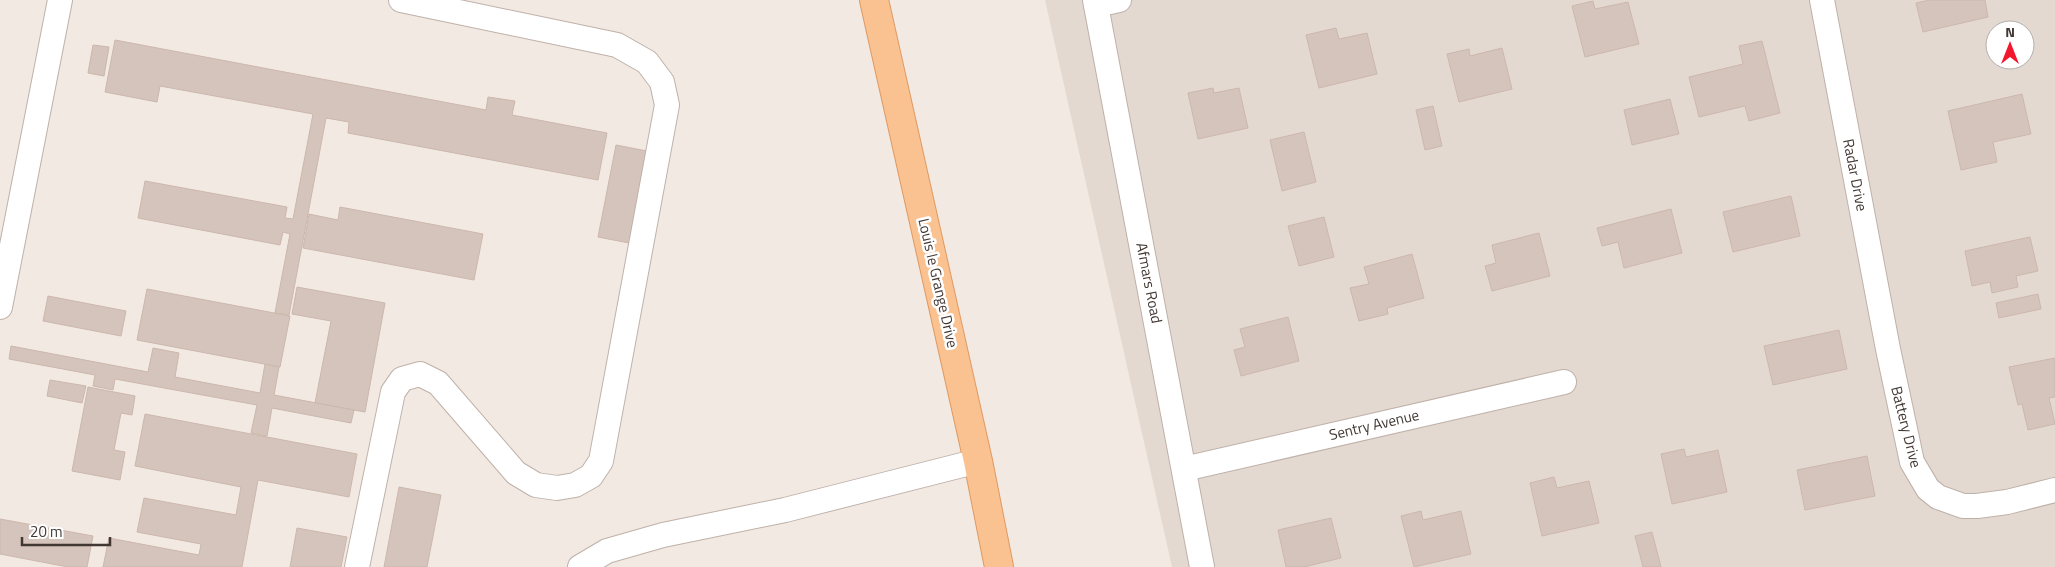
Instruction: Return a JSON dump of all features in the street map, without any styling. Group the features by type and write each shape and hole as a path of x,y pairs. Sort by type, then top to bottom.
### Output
{"main road":[{"name":"Louis le Grange Drive","path":"874,0 978,461 999,567"}],"street":[{"path":"0,307 60,0"},
{"path":"358,567 392,392 402,379 420,374 438,383 516,473 536,485 557,488 575,485 591,476 601,461 667,105 662,82 647,62 617,45 401,0"},
{"path":"1096,2 1119,0"},
{"name":"Radar Drive","path":"1822,0 1888,349"},
{"name":"Afmars Road","path":"1096,2 1202,567"},
{"name":"Battery Drive","path":"1888,349 1912,462 1928,488 1938,497 1963,506 1977,506 2055,490"},
{"name":"Sentry Avenue","path":"1184,469 1564,382"},
{"path":"580,567 607,551 663,535 785,510 978,461"}],"shaded area":[{"path":"1045,0 2055,0 2055,567 1172,567"}],"building":[{"path":"1930,0 1985,0 1988,17 1923,32 1916,3"},
{"path":"1593,1 1595,9 1628,2 1639,44 1585,57 1572,6"},
{"path":"1336,28 1339,39 1367,33 1377,74 1319,88 1306,35"},
{"path":"115,40 486,110 488,97 515,101 512,115 607,133 598,180 348,133 349,122 326,118 289,315 275,313 290,234 283,232 280,245 138,218 145,181 287,207 285,218 293,219 313,114 160,86 157,102 105,92"},
{"path":"1762,41 1780,113 1749,121 1745,106 1699,117 1689,77 1743,64 1739,46"},
{"path":"93,45 109,47 104,76 88,73"},
{"path":"1502,48 1512,89 1459,102 1447,54 1469,49 1470,56"},
{"path":"1213,88 1214,93 1239,88 1248,128 1198,139 1188,93"},
{"path":"2022,94 2031,134 1993,142 1997,162 1961,170 1948,111"},
{"path":"1670,99 1679,134 1632,145 1624,110"},
{"path":"1433,106 1442,146 1425,150 1416,110"},
{"path":"1304,132 1316,182 1282,191 1270,140"},
{"path":"616,145 647,151 629,243 598,237"},
{"path":"1791,196 1800,236 1733,252 1723,212"},
{"path":"340,207 483,234 474,280 303,248 309,214 338,220"},
{"path":"1671,209 1682,253 1624,268 1618,242 1602,246 1597,228"},
{"path":"1324,217 1334,257 1299,266 1288,226"},
{"path":"1539,233 1550,276 1492,291 1485,266 1496,263 1492,245"},
{"path":"2030,237 2038,271 2016,276 2018,287 1992,293 1990,282 1972,286 1965,251"},
{"path":"1412,254 1424,298 1387,308 1388,314 1359,321 1350,288 1369,284 1364,267"},
{"path":"297,287 385,303 365,412 315,403 331,321 292,314"},
{"path":"147,289 290,316 280,367 137,340"},
{"path":"2038,294 2041,309 1999,318 1996,303"},
{"path":"48,296 126,311 121,336 43,321"},
{"path":"1288,317 1299,361 1241,376 1234,350 1245,347 1240,329"},
{"path":"1839,330 1847,369 1773,385 1764,346"},
{"path":"11,346 148,372 153,348 179,353 175,377 260,393 265,364 279,367 274,395 354,410 351,423 272,408 267,436 251,433 257,405 115,379 113,390 93,386 95,375 9,359"},
{"path":"2055,358 2055,397 2049,398 2055,424 2028,430 2022,404 2018,405 2009,367"},
{"path":"50,380 86,386 82,403 47,396"},
{"path":"88,387 135,396 132,415 121,413 114,450 125,452 120,480 72,471"},
{"path":"145,414 357,454 349,497 258,480 242,567 103,567 109,538 199,555 201,544 137,532 144,498 236,515 241,487 135,466"},
{"path":"1684,449 1686,457 1718,450 1727,492 1672,504 1661,454"},
{"path":"1867,456 1875,496 1805,510 1797,470"},
{"path":"1554,477 1557,488 1589,481 1599,523 1542,536 1530,483"},
{"path":"399,487 441,495 427,567 384,567"},
{"path":"1421,511 1423,520 1461,511 1471,554 1414,567 1401,516"},
{"path":"1331,518 1341,558 1304,567 1286,567 1278,530"},
{"path":"0,519 93,536 87,567 68,567 0,554"},
{"path":"297,528 347,537 341,567 290,567"},
{"path":"1652,532 1661,567 1643,567 1635,536"}]}
